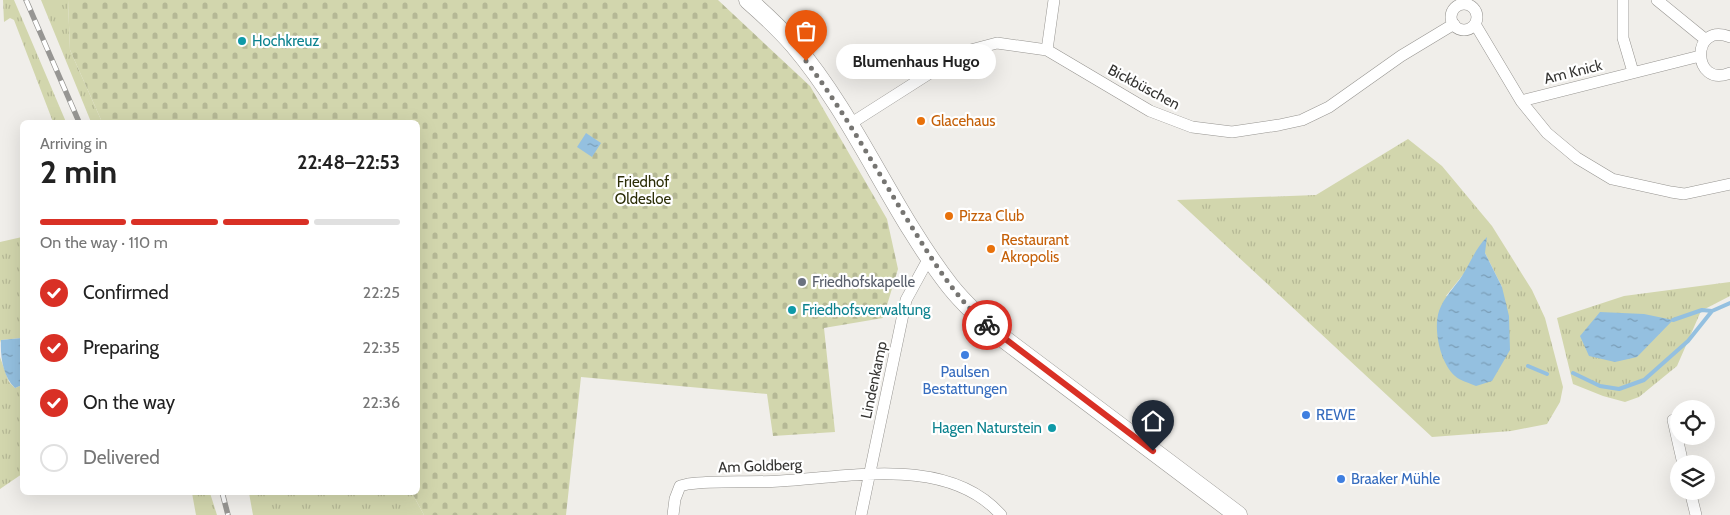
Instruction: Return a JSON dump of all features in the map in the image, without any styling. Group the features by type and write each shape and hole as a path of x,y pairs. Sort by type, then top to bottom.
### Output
{"main road":[{"path":"748,0 795,46 850,124 930,256 956,293 978,317 1004,339 1238,515"}],"street":[{"path":"1047,50 1054,0"},
{"path":"1623,0 1623,38 1633,72"},
{"path":"1657,0 1706,40"},
{"path":"1475,24 1464,30 1454,24 1452,12 1455,3 1477,4 1475,24 1521,101 1547,133 1577,158 1612,179 1684,194 1730,184"},
{"name":"Bickbüschen","path":"850,124 963,52 997,43 1047,50 1150,111 1192,127 1232,132 1302,120 1329,107 1400,56 1454,24"},
{"path":"1730,37 1718,34 1706,40 1700,56 1703,66 1711,73 1722,75 1730,73"},
{"name":"Am Knick","path":"1521,101 1700,56"},
{"name":"Lindenkamp","path":"862,515 906,300 930,256"},
{"name":"Am Goldberg","path":"673,515 677,491 680,486 688,484 794,480 871,473 946,481 966,488 987,500 1001,515"},
{"path":"1692,500 1696,515"}],"green space":[{"path":"3,0 14,0 65,120 52,120 14,20 10,18 4,22"},
{"path":"41,0 68,0 70,50 101,120 90,120"},
{"name":"Friedhof Oldesloe","path":"68,0 718,0 810,86 887,219 898,269 883,318 824,328 835,432 773,436 767,394 581,377 566,515 424,515 413,495 420,495 420,120 101,120 70,50"},
{"path":"1408,139 1442,166 1492,226 1532,290 1545,318 1563,387 1560,402 1547,424 1511,431 1432,437 1177,200 1316,195","holes":["1485,253 1502,287 1446,296 1462,276"]},
{"path":"20,237 20,338 1,340 0,343 0,242"},
{"path":"1730,282 1730,296 1701,311 1677,366 1639,397 1625,402 1603,396 1573,384 1557,318 1624,296"},
{"path":"0,357 9,382 15,388 20,386 20,475 0,489"},
{"path":"192,495 211,495 217,515 196,515"},
{"path":"249,495 413,495 424,515 253,515"}],"water":[{"path":"586,133 601,143 592,157 577,147"},
{"path":"1487,237 1485,253 1502,287 1509,316 1510,350 1492,381 1476,386 1457,378 1445,363 1437,336 1437,318 1444,301 1462,276 1479,246"},
{"path":"1600,312 1644,314 1673,320 1637,357 1615,362 1589,356 1580,336"},
{"path":"20,338 20,386 15,388 3,366 1,340"}],"waterway":[{"path":"1573,373 1600,386 1619,389 1644,380 1688,341 1712,311 1730,303"},
{"path":"1673,320 1702,310 1712,311"},
{"path":"1528,366 1547,374"}],"railway":[{"path":"26,0 78,120"},
{"path":"223,495 228,515"}],"way so far":[{"path":"806,61 826,87 850,124 875,168 950,286 987,325"}],"place":[{"name":"Hochkreuz","path":"242,41"},
{"name":"Blumenhaus Hugo","path":"806,61"},
{"name":"Glacehaus","path":"921,121"},
{"name":"Pizza Club","path":"949,216"},
{"name":"Restaurant Akropolis","path":"991,249"},
{"name":"Friedhofskapelle","path":"802,282"},
{"name":"Friedhofsverwaltung","path":"792,310"},
{"name":"Paulsen Bestattungen","path":"965,355"},
{"name":"REWE","path":"1306,415"},
{"name":"Hagen Naturstein","path":"1052,428"},
{"name":"Braaker Mühle","path":"1341,479"}],"route":[{"path":"987,325 1153,451"}]}
